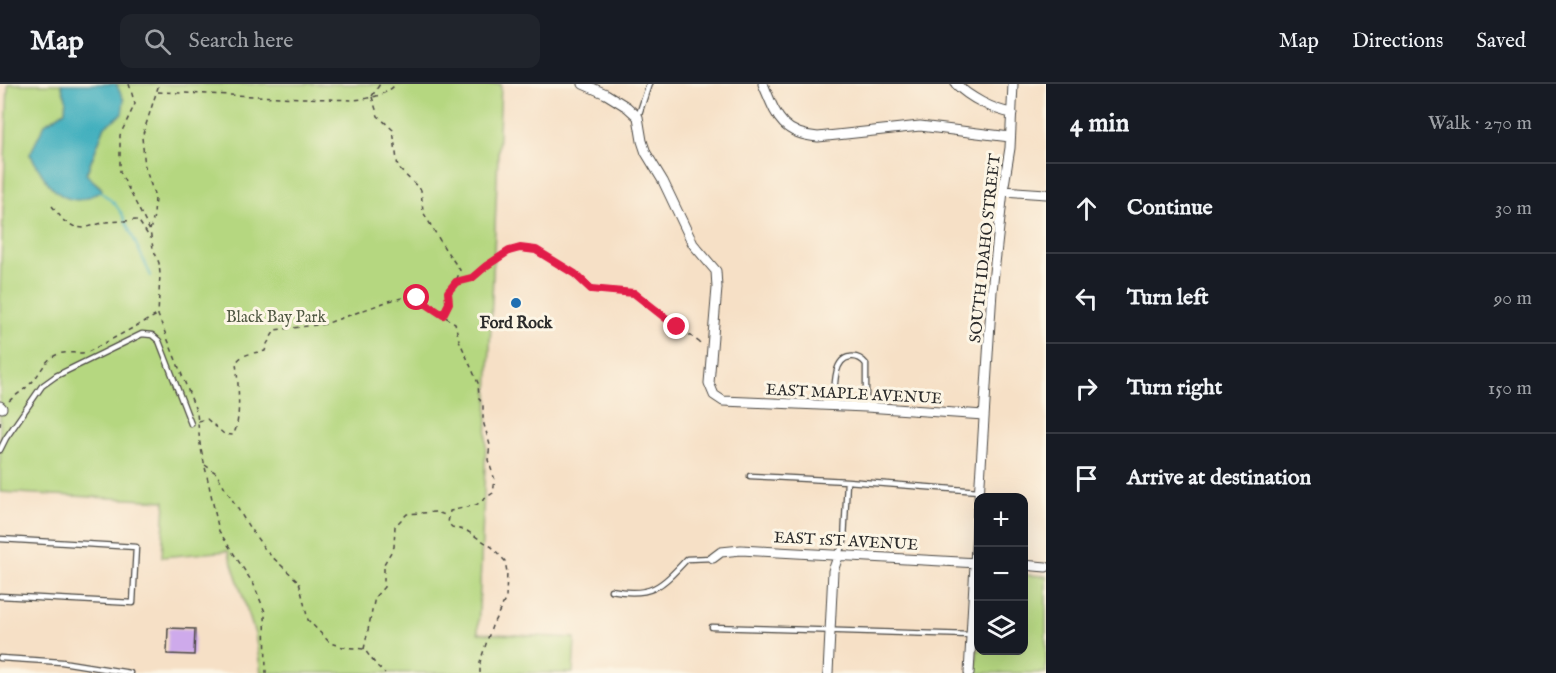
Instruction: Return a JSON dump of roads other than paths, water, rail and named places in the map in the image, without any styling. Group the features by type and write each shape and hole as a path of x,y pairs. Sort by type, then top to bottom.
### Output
{"street":[{"path":"583,84 606,94 638,117"},
{"path":"763,84 776,115 784,126 805,136 818,137 920,126 1011,137"},
{"path":"956,84 964,92 1002,111 1012,113"},
{"name":"SOUTH IDAHO STREET","path":"979,493 992,291 1002,191 1011,137 1013,84"},
{"name":"EAST MAPLE AVENUE","path":"638,117 646,153 663,181 693,244 716,271 717,288 709,383 714,395 723,401 984,415"},
{"path":"1002,191 1046,194"},
{"name":"EAST 1ST AVENUE","path":"713,558 722,552 735,550 974,563"},
{"path":"828,673 833,571 839,554"},
{"path":"1028,565 1046,567"},
{"path":"969,673 974,598"}],"lane":[{"path":"638,117 649,84"},
{"path":"0,450 42,386 56,376 142,334 152,335 159,341 191,424"},
{"path":"834,406 839,365 844,358 852,356 861,358 866,364 866,407"},
{"path":"750,476 847,481 974,494"},
{"path":"839,554 844,541 847,481"},
{"path":"0,539 136,547 133,603 0,596"},
{"path":"611,590 628,593 649,592 670,578 687,559 713,558"},
{"path":"712,627 971,634"},
{"path":"0,658 62,662 130,673"}],"water":[{"path":"61,84 116,84 124,100 122,114 105,126 86,174 102,189 101,192 81,200 69,199 55,190 43,176 30,154 45,124 65,111 66,98"}],"waterway":[{"path":"101,192 115,204 122,214 151,276"}],"place":[{"name":"Ford Rock","path":"516,303"}],"park label":[{"name":"Black Bay Park","path":"276,316"}]}
